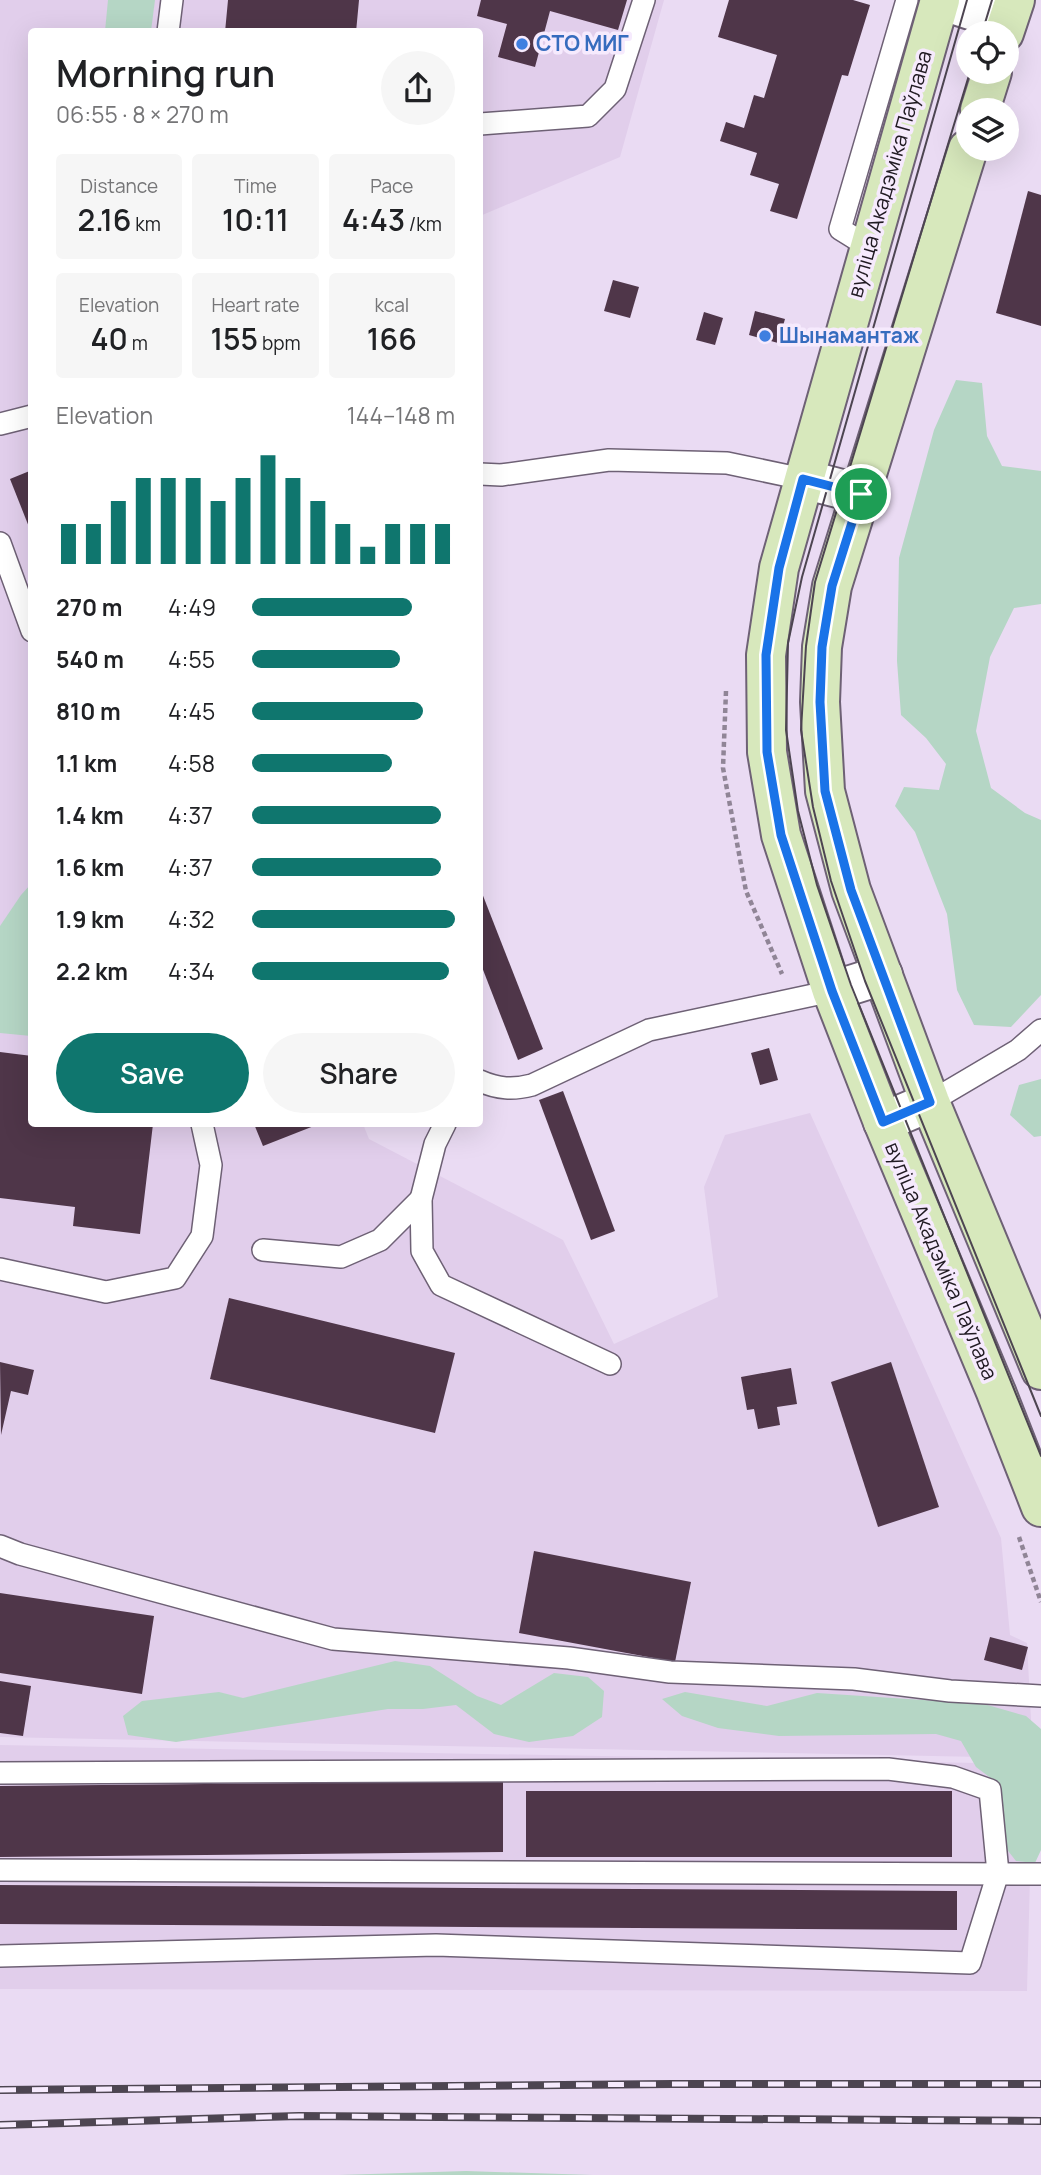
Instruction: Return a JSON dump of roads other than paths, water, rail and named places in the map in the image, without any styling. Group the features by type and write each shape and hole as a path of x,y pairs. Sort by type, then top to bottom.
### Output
{"main road":[{"name":"вуліца Акадэміка Паўлава","path":"940,0 779,568 766,655 767,752 781,835 832,991 1041,1507"},
{"path":"964,161 832,586 822,647 820,702 825,791 851,890 930,1102 1041,1370"}],"street":[{"path":"940,0 1009,18"},
{"path":"803,479 861,494"},
{"path":"832,991 883,975"},
{"path":"883,1122 930,1102"}],"lane":[{"path":"168,28 172,0"},
{"path":"483,124 587,116 615,89 644,0"},
{"path":"869,247 841,229 906,0"},
{"path":"0,424 28,417"},
{"path":"483,474 501,475 609,460 727,463 803,479"},
{"path":"0,543 28,620"},
{"path":"483,1087 513,1090 532,1085 649,1030 832,991"},
{"path":"930,1102 1018,1050 1041,1030"},
{"path":"0,1269 106,1292 175,1278 202,1236 211,1165 203,1127"},
{"path":"444,1127 435,1144 421,1199 422,1251 441,1285 610,1364"},
{"path":"262,1250 341,1257 380,1240 421,1199"},
{"path":"0,1546 33,1558 333,1639 569,1658 670,1672 854,1679 950,1691 1041,1696"},
{"path":"0,1773 888,1769 953,1777 990,1790 998,1873 970,1963 436,1945 0,1956"},
{"path":"0,1870 1041,1874"}],"tram line":[{"path":"967,0 802,577 788,643 786,730 798,811 817,885 851,985 1041,1456"},
{"path":"986,21 992,0"},
{"path":"966,84 815,582 806,646 801,730 813,807 831,881 865,981 1041,1416"}],"railway":[{"path":"0,2090 672,2084 1041,2084"},
{"path":"0,2125 299,2116 1041,2121"}],"place":[{"name":"СТО МИГ","path":"522,44"},
{"name":"Шынамантаж","path":"765,336"}]}
